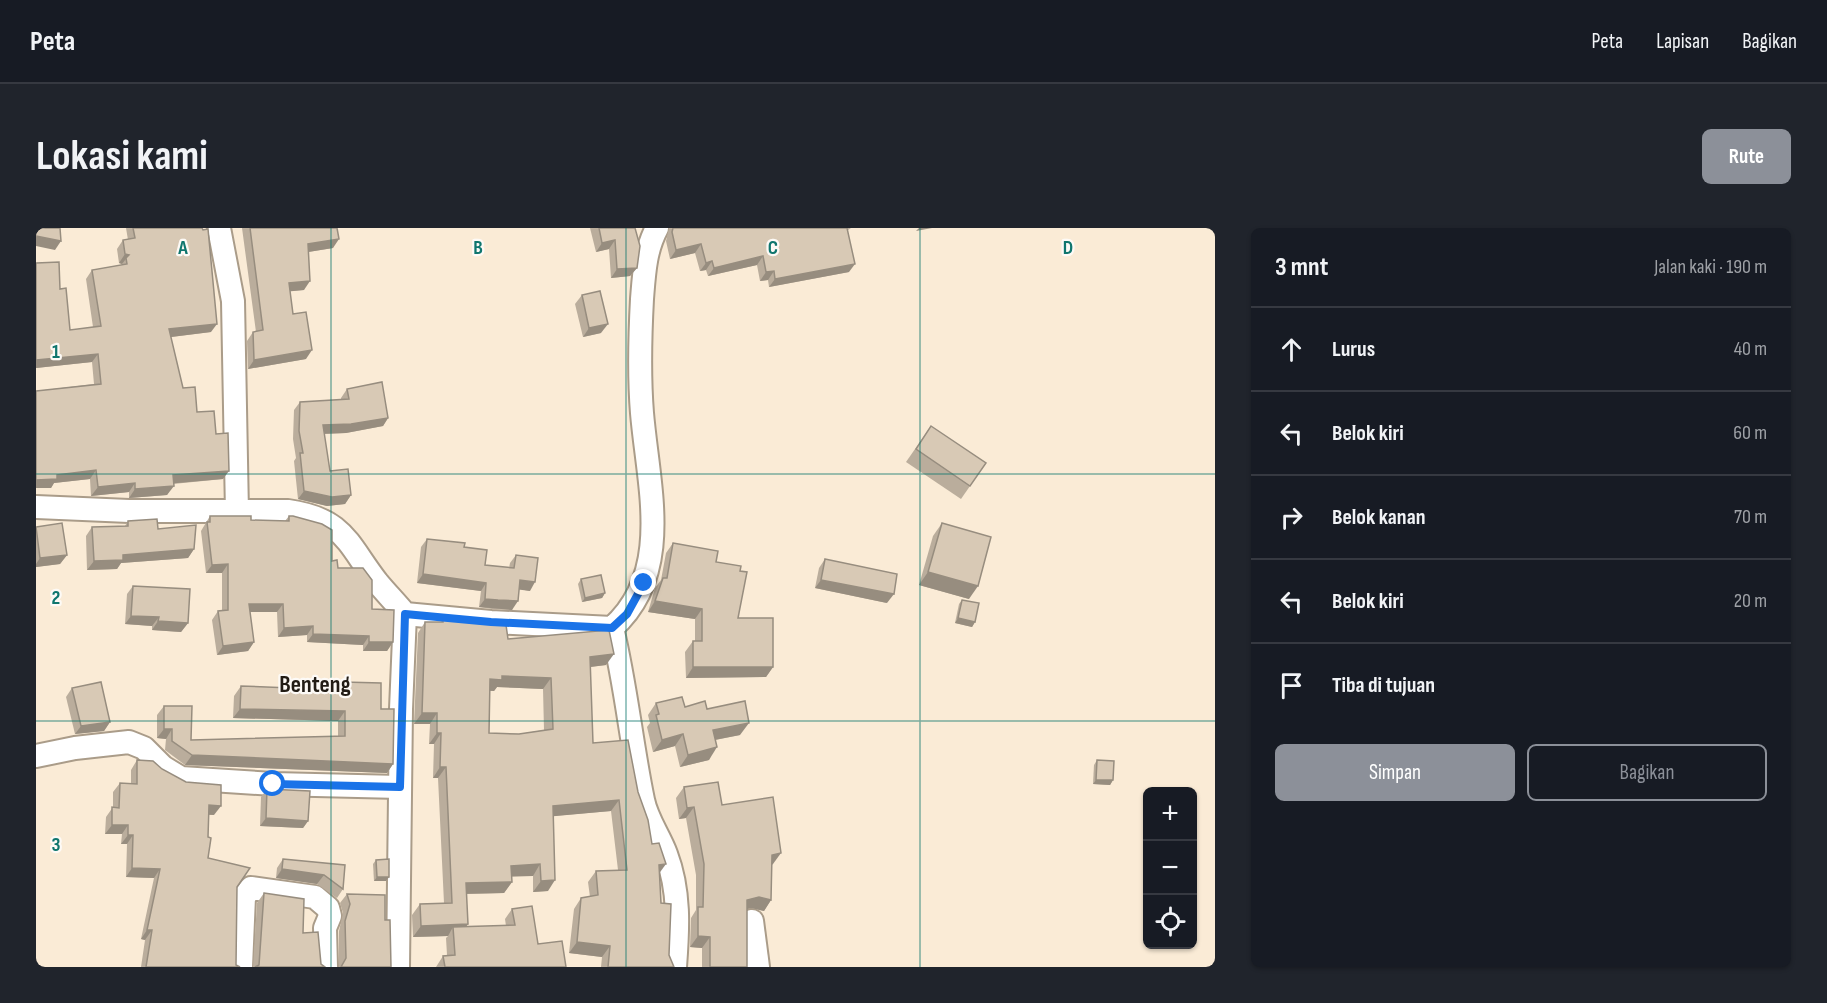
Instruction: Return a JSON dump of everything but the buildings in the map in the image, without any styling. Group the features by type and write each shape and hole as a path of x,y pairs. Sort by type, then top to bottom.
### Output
{"street":[{"path":"219,228 233,301 237,513"},
{"path":"405,614 491,622 612,628 627,614 644,583 653,538 642,411 642,312 646,258 649,243 657,228"},
{"path":"36,507 237,513 288,511 312,514 349,539 377,582 405,614 398,967"},
{"path":"612,628 623,672 643,801 651,828 666,852 678,905 675,967"},
{"path":"36,756 75,747 129,742 144,748 163,767 181,778 273,784 400,787"},
{"path":"241,967 244,897 251,888 315,897 323,902 330,916 325,928 326,967"},
{"path":"752,921 758,967"}],"district":[{"name":"Benteng","path":"315,684"}],"route":[{"path":"273,784 400,787 405,614 590,629 612,628 627,614 644,583"}]}
